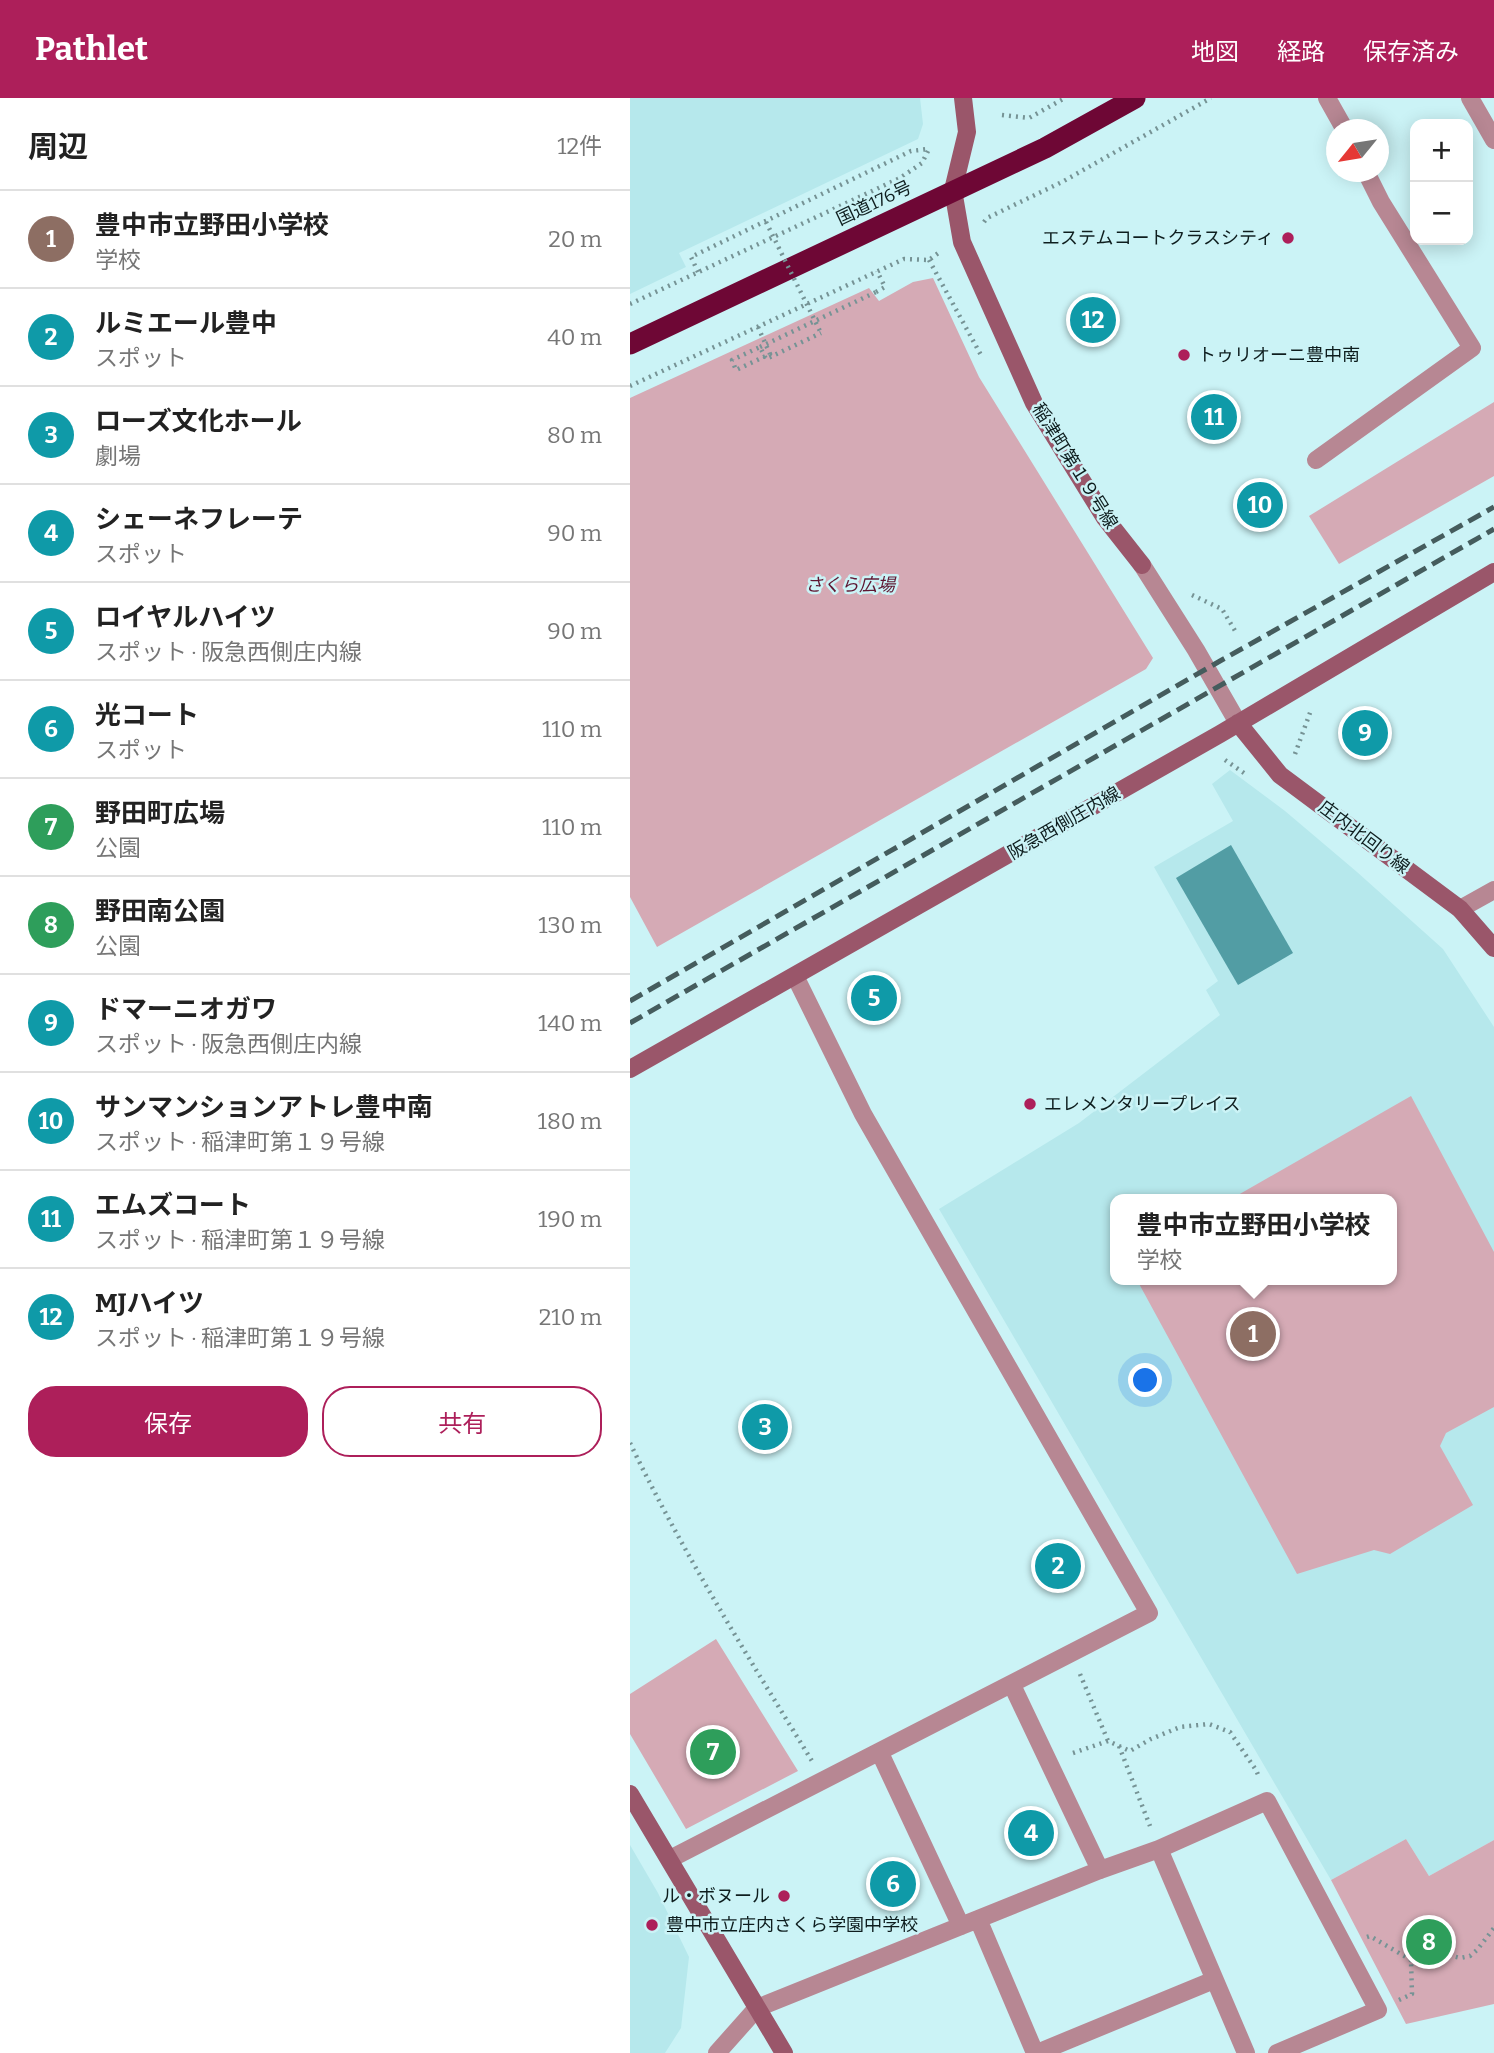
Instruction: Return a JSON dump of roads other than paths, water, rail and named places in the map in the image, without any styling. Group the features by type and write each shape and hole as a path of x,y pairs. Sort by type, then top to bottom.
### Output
{"highway":[{"name":"国道176号","path":"630,344 1045,148 1135,98"}],"street":[{"path":"953,190 967,132 963,98"},
{"path":"1327,98 1339,119"},
{"path":"1470,98 1494,140"},
{"path":"1316,460 1472,348 1371,182"},
{"name":"稲津町第１９号線","path":"953,190 962,242 1034,403 1105,518 1142,565 1238,723"},
{"name":"阪急西側庄内線","path":"630,1069 1238,723 1494,572"},
{"name":"庄内北回り線","path":"1238,723 1280,775 1460,909 1494,948"},
{"path":"1460,909 1494,890"},
{"path":"670,1859 1149,1613 863,1114 795,976"},
{"path":"1012,1685 1100,1870"},
{"path":"880,1753 1036,2053 1214,1980"},
{"path":"630,1794 784,2053"},
{"path":"718,2053 757,2008 1100,1870 1159,1849 1267,1801 1378,2010 1277,2053"},
{"path":"1159,1849 1247,2053"}],"railway":[{"path":"630,1001 1220,661 1494,507"},
{"path":"630,1023 1494,529"}],"place":[{"name":"エステムコートクラスシティ","path":"1288,238"},
{"name":"MJハイツ","path":"1093,320"},
{"name":"トゥリオーニ豊中南","path":"1184,355"},
{"name":"エムズコート","path":"1214,417"},
{"name":"サンマンションアトレ豊中南","path":"1260,505"},
{"name":"ドマーニオガワ","path":"1365,733"},
{"name":"ロイヤルハイツ","path":"874,998"},
{"name":"エレメンタリープレイス","path":"1030,1104"},
{"name":"豊中市立野田小学校","path":"1253,1334"},
{"name":"ローズ文化ホール","path":"765,1427"},
{"name":"ルミエール豊中","path":"1058,1566"},
{"name":"野田町広場","path":"713,1752"},
{"name":"シェーネフレーテ","path":"1031,1833"},
{"name":"光コート","path":"893,1884"},
{"name":"ル・ボヌール","path":"784,1896"},
{"name":"豊中市立庄内さくら学園中学校","path":"652,1925"},
{"name":"野田南公園","path":"1429,1942"}],"park label":[{"name":"さくら広場","path":"850,585"}]}
